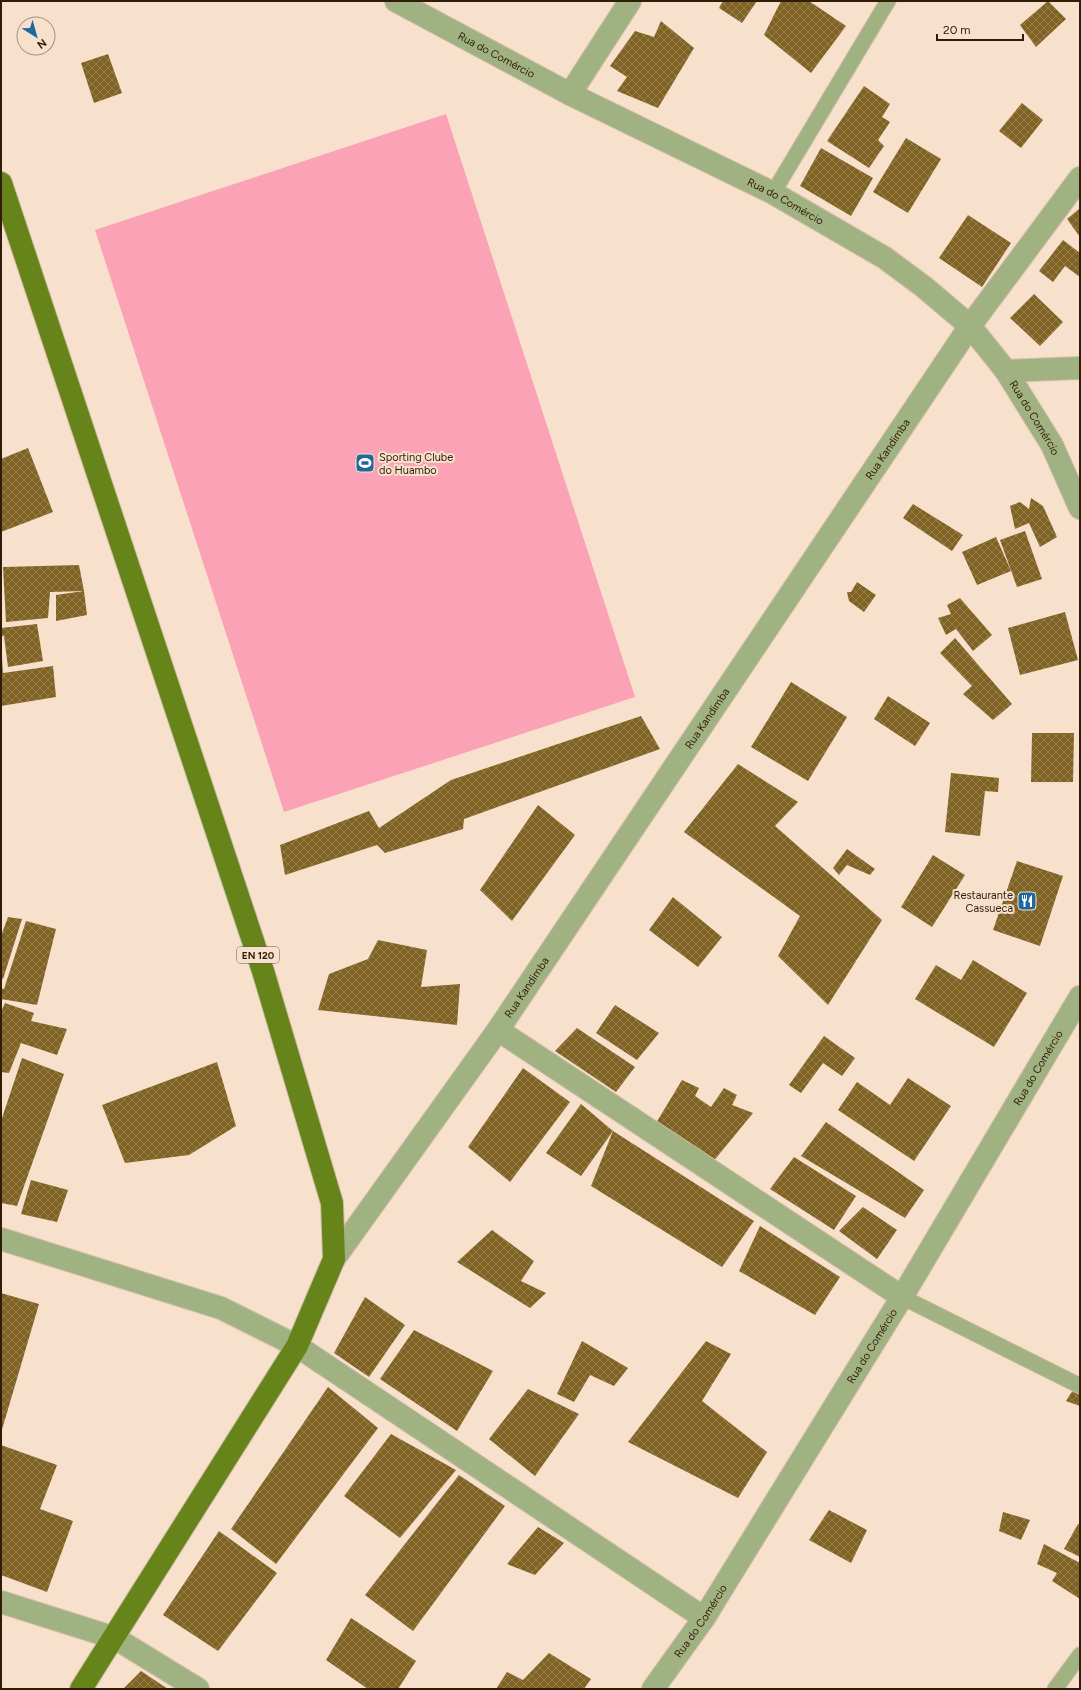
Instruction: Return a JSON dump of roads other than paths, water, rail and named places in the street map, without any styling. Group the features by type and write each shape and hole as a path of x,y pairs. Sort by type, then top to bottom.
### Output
{"main road":[{"name":"EN 120","path":"1,183 263,971 332,1204 334,1259 297,1346 115,1638 81,1689"}],"street":[{"name":"Rua do Comércio","path":"396,1 570,94 773,194 885,258 924,287 970,326 1006,371 1052,445 1080,508"},
{"path":"570,94 630,1"},
{"name":"Rua Kandimba","path":"334,1259 498,1030 970,326 1080,178"},
{"path":"1006,371 1080,368"},
{"name":"Rua do Comércio","path":"653,1689 704,1618 902,1297 1080,997"},
{"path":"498,1030 902,1297"},
{"path":"1,1239 221,1308 297,1346 704,1618"},
{"path":"1,1602 115,1638 198,1689"}],"lane":[{"path":"773,194 888,1"},
{"path":"902,1297 1080,1386"},
{"path":"1055,1689 1080,1655"}],"place":[{"name":"Sporting Clube do Huambo","path":"365,463"},
{"name":"Restaurante Cassueca","path":"1027,901"}]}
